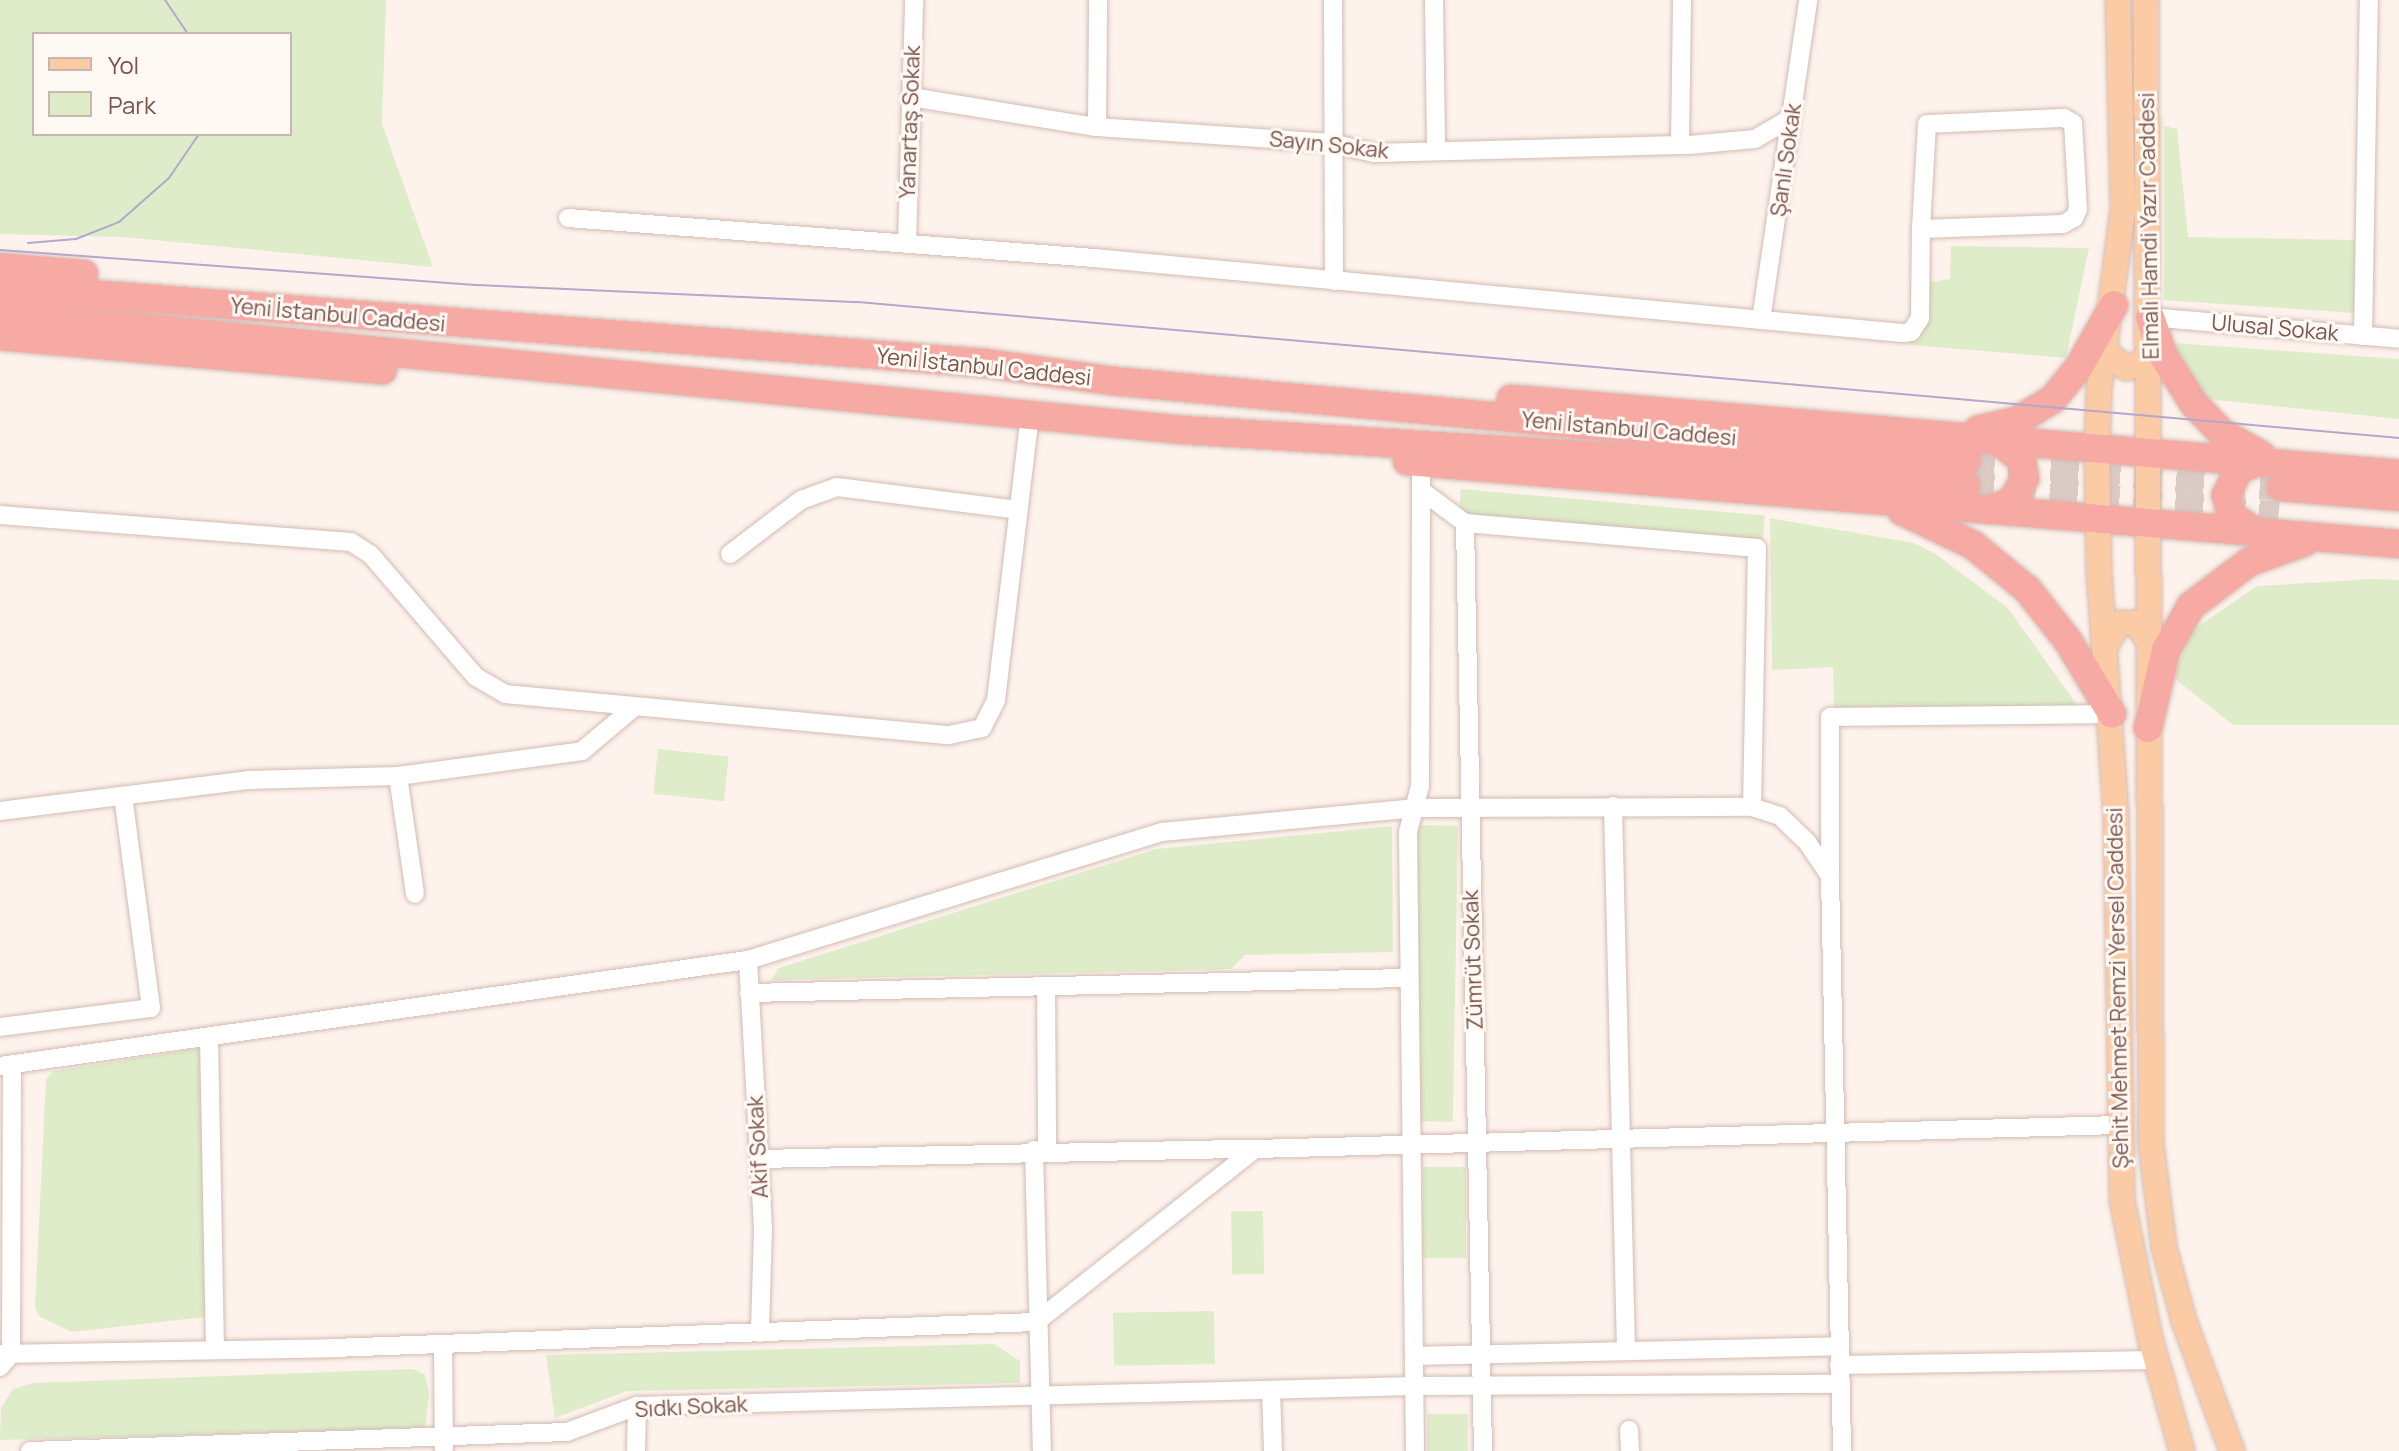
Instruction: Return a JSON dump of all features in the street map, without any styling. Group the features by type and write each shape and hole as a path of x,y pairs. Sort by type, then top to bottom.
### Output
{"highway":[{"path":"0,267 642,323 723,334 768,346"},
{"name":"Yeni İstanbul Caddesi","path":"0,287 984,363 1113,381 1967,472 1723,464 1184,430 0,314"},
{"path":"1937,435 2003,425 2045,406 2079,367 2114,305"},
{"path":"2150,317 2171,370 2209,421 2285,475 2399,474"},
{"path":"0,336 660,393 761,387"},
{"path":"0,344 58,341"},
{"path":"984,363 1119,366 2261,461 2285,475 2399,497"},
{"path":"1184,430 1421,477 1871,500 2399,544"},
{"path":"1989,510 2012,501 2025,478 2021,459 1997,440"},
{"path":"2256,532 2231,515 2226,495 2239,469 2261,461"},
{"path":"1871,500 1953,534 2011,575 2055,623 2112,714"},
{"path":"2279,515 2399,525"},
{"path":"2148,728 2166,650 2191,606 2249,562 2326,538"}],"main road":[{"name":"Elmalı Hamdi Yazır Caddesi","path":"2097,519 2097,448 2105,352 2114,305 2123,210 2118,0"},
{"name":"Elmalı Hamdi Yazır Caddesi","path":"2146,0 2149,523"},
{"path":"2105,352 2118,366 2133,368 2150,350"},
{"name":"Şehit Mehmet Remzi Yersel Caddesi","path":"2097,519 2112,714 2122,1200 2157,1360 2182,1451"},
{"name":"Şehit Mehmet Remzi Yersel Caddesi","path":"2149,523 2151,1145 2168,1262 2184,1321 2232,1451"},
{"path":"2105,647 2119,623 2136,623 2148,640"}],"street":[{"name":"Yanartaş Sokak","path":"907,243 914,0"},
{"path":"1097,127 1098,0"},
{"path":"1333,0 1331,143 1334,281"},
{"path":"1434,0 1436,151"},
{"path":"1680,145 1682,0"},
{"name":"Şanlı Sokak","path":"1761,320 1808,0"},
{"path":"2363,336 2369,0"},
{"name":"Sayın Sokak","path":"911,97 1097,127 1331,143 1374,153 1680,145 1755,139 1791,118"},
{"path":"568,218 907,243 1911,332 1920,318 1921,229 1927,124 2064,118 2073,123 2078,209 2074,218 2063,224 1921,229"},
{"name":"Ulusal Sokak","path":"2150,317 2399,339"},
{"path":"0,515 351,542 371,555 476,677 505,694 949,735 982,728 996,700 1030,413"},
{"path":"1421,477 1465,523 1757,548 1752,807"},
{"path":"1415,1451 1407,978 1408,832 1420,786 1421,477"},
{"path":"730,554 801,500 837,487 1018,510"},
{"name":"Zümrüt Sokak","path":"1465,523 1468,807 1479,1142 1483,1451"},
{"path":"0,811 248,780 398,776 582,751 633,708"},
{"path":"1842,1451 1830,876 1830,717 2112,714"},
{"path":"398,776 415,894"},
{"path":"0,1027 151,1008 123,796"},
{"path":"1613,806 1626,1351"},
{"path":"1255,1149 1036,1322 4,1358 6,1066 748,960 1162,832 1414,808 1752,807 1780,816 1807,842 1830,876"},
{"name":"Akif Sokak","path":"748,960 759,1159 760,1333"},
{"path":"749,993 1407,978"},
{"path":"1042,1451 1036,1322 1046,988"},
{"path":"209,1037 215,1350"},
{"path":"759,1159 2120,1125"},
{"path":"443,1344 444,1445"},
{"path":"1414,1356 1626,1351 2157,1360"},
{"name":"Sıdkı Sokak","path":"30,1451 444,1445 567,1432 637,1406 1414,1386 1840,1384"},
{"path":"1271,1390 1273,1451"},
{"path":"636,1451 637,1406"},
{"path":"1629,1430 1630,1451"}],"green space":[{"path":"0,0 386,0 382,124 433,267 123,237 0,234"},
{"path":"2164,126 2177,129 2188,237 2355,240 2355,313 2164,300"},
{"path":"1951,246 2089,248 2066,358 1910,345 1910,286 1950,279"},
{"path":"2173,343 2399,359 2399,419 2208,399 2171,349"},
{"path":"1461,489 1765,516 1762,542 1459,516"},
{"path":"1770,518 1914,543 1937,555 2008,608 2079,708 1834,710 1833,667 1772,670"},
{"path":"2399,580 2399,725 2233,725 2174,678 2190,632 2257,586"},
{"path":"658,749 729,756 724,801 653,794"},
{"path":"1418,825 1458,826 1453,1122 1413,1121"},
{"path":"1392,826 1393,952 1245,955 1231,969 771,980 779,968 1156,849"},
{"path":"203,1048 205,1317 72,1332 40,1317 35,1308 46,1079 54,1071"},
{"path":"1423,1167 1466,1167 1466,1258 1423,1258"},
{"path":"1263,1211 1264,1274 1232,1275 1231,1212"},
{"path":"1214,1311 1215,1364 1114,1366 1113,1313"},
{"path":"994,1344 1020,1361 1020,1383 627,1391 555,1418 546,1355"},
{"path":"413,1369 425,1375 429,1393 425,1429 0,1440 1,1408 13,1389 33,1383"},
{"path":"1427,1414 1468,1414 1468,1451 1427,1451"}],"tunnel":[{"path":"1967,460 2281,487"},
{"path":"1966,485 2279,515"}],"tram line":[{"path":"165,0 187,32"},
{"path":"28,243 76,239 119,222 169,178 198,136"},
{"path":"0,250 478,285 858,302 2399,438"}]}
